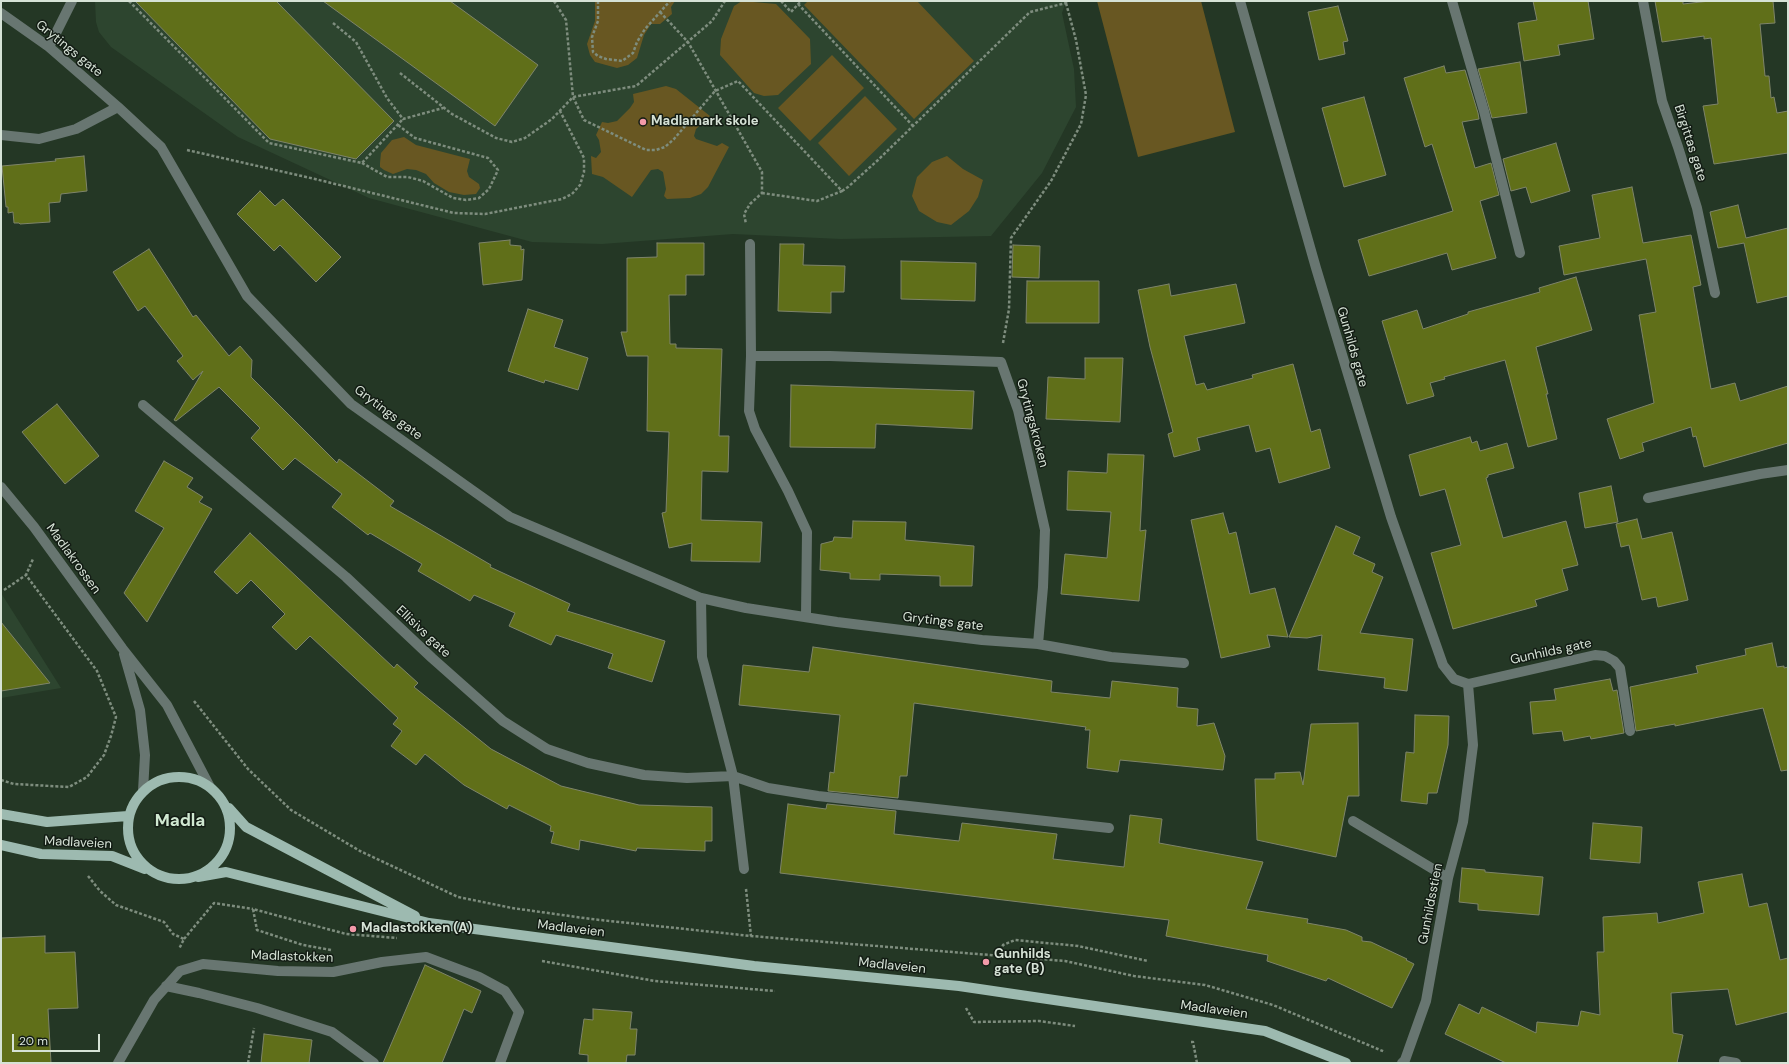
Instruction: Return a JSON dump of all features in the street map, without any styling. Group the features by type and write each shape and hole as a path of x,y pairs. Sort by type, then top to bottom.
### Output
{"main road":[{"path":"175,776 194,778 210,786 224,804 231,820 231,831 226,849 217,864 198,876 180,880 170,879 153,873 139,862 133,852 128,816 132,805 143,790 158,780 175,776"},
{"name":"Madlaveien","path":"224,804 246,827 429,923"},
{"name":"Madlaveien","path":"1,814 47,822 128,816"},
{"name":"Madlaveien","path":"1,845 41,854 112,856 153,873"},
{"name":"Madlaveien","path":"198,876 226,872 429,923 754,966 959,986 1265,1031 1346,1063"}],"street":[{"path":"49,47 72,1"},
{"name":"Gunhilds gate","path":"1240,1 1331,320 1391,517 1443,665 1454,679 1468,684 1595,655 1605,656 1614,661 1620,668 1630,731"},
{"path":"1452,1 1484,111 1520,253"},
{"name":"Birgittas gate","path":"1643,1 1662,101 1697,208 1715,293"},
{"name":"Grytings gate","path":"1,13 49,47 161,147 247,296 351,404 510,517 701,598 746,608 806,616 836,622 982,640 1038,644 1111,657 1184,663"},
{"path":"1,135 39,139 76,129 118,107"},
{"path":"750,244 751,356 749,411 755,429 788,491 807,532 806,616"},
{"path":"751,356 830,356 1000,362"},
{"name":"Grytingskroken","path":"1000,362 1018,410 1045,530 1043,587 1038,644"},
{"name":"Ellisivs gate","path":"143,405 346,577 432,658 503,721 547,748 588,763 644,775 687,778 733,776"},
{"path":"1648,498 1760,474 1788,470"},
{"name":"Madlakrossen","path":"1,487 34,528 122,648 167,705 210,786"},
{"path":"701,598 702,656 733,776 744,869"},
{"name":"Madlakrossen","path":"122,648 140,710 145,755 143,790"},
{"name":"Gunhildsstien","path":"1404,1062 1426,1001 1448,878 1463,822 1473,746 1468,684"},
{"path":"733,776 768,788 818,796 1109,828"},
{"path":"1353,821 1448,878"},
{"name":"Madlastokken","path":"180,971 203,964 278,971 333,972 382,962 426,957 479,976 505,991 520,1012 500,1063"},
{"path":"118,1063 154,1000 180,971"},
{"path":"166,986 199,992 257,1008 332,1032 374,1063"},
{"path":"1725,1063 1724,1061 1736,1063"}],"path":[{"path":"129,1 269,143 362,163 387,177 408,177 423,181 453,198 466,200 479,198 489,189 498,170 488,158 415,138 398,125"},
{"path":"554,1 566,20 573,97 584,120 646,150 656,150 665,147 674,139 715,91 738,81 842,191"},
{"path":"598,1 598,21 592,37 593,52 606,59 622,61 629,58 633,54 637,42 645,29 670,1"},
{"path":"400,73 452,114 496,138 512,142 525,138 552,119 573,97 636,86 712,21 725,1"},
{"path":"780,1 791,12 801,1"},
{"path":"762,193 817,201 848,188 1030,12 1066,2 1076,40 1086,95 1081,124 1051,181 1011,238 1009,309 1000,362"},
{"path":"798,4 913,126"},
{"path":"660,12 688,42 762,172 762,193 750,204 744,214 750,244"},
{"path":"333,24 356,42 387,98 403,119"},
{"path":"362,163 403,119 443,108"},
{"path":"165,155 175,150 193,151 454,213 485,214 562,199 572,194 580,185 584,172 584,158 560,111"},
{"path":"4,590 26,575 34,557"},
{"path":"1,780 14,784 69,787 87,777 104,755 116,717 96,671 26,575"},
{"path":"194,701 248,769 291,810 360,851 458,897 512,908 576,917 750,936 1064,961 1134,976 1205,985 1273,1005 1404,1062"},
{"path":"744,869 750,936"},
{"path":"86,873 100,891 116,905 164,922 173,934 184,939"},
{"path":"180,971 177,953 184,939 214,903 253,909"},
{"path":"1000,956 1003,945 1015,940 1078,946 1148,961"},
{"path":"248,1063 252,1041"},
{"path":"1185,1041 1192,1042 1197,1063"}],"shaded area":[{"name":"Madlamark skole","path":"95,1 1066,1 1062,13 1074,69 1076,107 1042,173 991,236 841,239 733,234 602,244 532,242 369,198 238,137 111,47 99,32 96,22"},
{"path":"595,1 675,1 671,7 672,14 660,24 651,24 644,35 637,58 628,65 617,68 595,62 590,55 587,44 595,21"},
{"path":"742,1 776,4 810,39 811,64 778,95 764,96 754,93 720,55 721,39 734,6"},
{"path":"808,1 917,1 974,61 914,119 804,5"},
{"path":"1097,1 1201,1 1235,132 1138,157"},
{"path":"832,55 864,88 810,141 778,108"},
{"path":"666,86 676,89 710,116 696,129 694,136 696,139 717,146 722,143 729,147 708,187 701,194 690,198 667,199 664,196 666,189 663,172 658,169 651,170 632,197 603,177 592,174 591,156 596,158 601,152 599,140 596,135 602,122 608,123 617,121 630,108 634,102 633,94"},
{"path":"865,96 897,129 849,176 818,143"},
{"path":"404,137 416,145 470,159 467,171 469,177 479,184 480,188 476,194 464,195 449,192 434,183 426,174 416,170 407,169 393,174 380,167 381,153 392,140"},
{"path":"947,156 963,169 983,180 978,197 969,211 951,225 937,222 919,211 912,196 917,177 932,162"},
{"path":"1,593 61,688 1,698"}],"building":[{"path":"135,1 276,1 394,121 356,159 270,139"},
{"path":"323,1 450,1 538,65 495,126"},
{"path":"1533,1 1588,1 1594,39 1558,45 1560,55 1524,61 1518,23 1537,20"},
{"path":"1655,1 1683,1 1683,4 1710,1 1773,1 1775,23 1760,24 1765,76 1769,76 1771,98 1774,97 1777,113 1788,111 1788,153 1714,164 1703,106 1718,104 1711,38 1704,39 1704,36 1662,42"},
{"path":"1338,6 1348,41 1343,42 1345,54 1319,60 1308,12"},
{"path":"1520,62 1527,113 1492,118 1478,69"},
{"path":"1444,66 1446,73 1465,70 1478,113 1479,119 1462,122 1475,168 1491,163 1499,195 1480,201 1496,258 1452,270 1447,253 1369,276 1358,240 1453,211 1432,144 1425,147 1404,78"},
{"path":"1364,97 1386,175 1344,187 1322,108"},
{"path":"1556,143 1570,191 1531,203 1526,187 1511,191 1503,159"},
{"path":"84,156 87,191 61,194 60,202 49,203 50,222 14,223 13,212 8,213 8,207 6,207 2,166 56,161 55,159"},
{"path":"1632,187 1643,243 1691,235 1701,285 1693,287 1711,389 1735,383 1740,401 1788,386 1788,443 1704,467 1696,436 1693,437 1691,427 1642,443 1644,451 1620,459 1607,419 1654,403 1639,315 1656,312 1646,259 1564,275 1559,246 1600,238 1592,195"},
{"path":"260,191 275,206 283,199 341,257 316,282 280,245 274,251 237,214"},
{"path":"1738,205 1746,238 1788,228 1788,296 1757,303 1744,243 1718,248 1710,212"},
{"path":"510,240 510,245 521,246 521,250 524,249 522,280 483,285 479,243"},
{"path":"657,243 704,243 704,275 686,275 686,295 669,295 670,344 676,344 676,348 722,349 719,436 729,436 728,472 702,471 701,520 762,522 760,562 691,561 692,543 669,548 662,513 666,512 669,432 647,431 648,356 627,356 621,332 627,332 627,258 657,257"},
{"path":"780,244 804,244 803,265 845,266 844,292 831,292 831,313 778,311"},
{"path":"1013,245 1040,246 1039,278 1012,277"},
{"path":"149,249 193,317 196,315 229,356 240,346 252,360 251,377 337,463 339,459 394,501 390,506 491,565 490,567 570,604 567,611 665,641 652,682 608,668 613,654 556,635 551,645 509,626 515,613 474,595 470,601 418,571 422,564 370,533 368,535 332,507 342,494 295,458 283,470 251,438 260,428 219,387 176,421 174,420 203,371 193,380 177,361 183,356 145,306 138,311 113,272"},
{"path":"901,261 976,263 975,301 901,299"},
{"path":"1576,277 1592,330 1536,347 1548,394 1546,394 1557,439 1528,447 1505,360 1444,377 1445,379 1430,383 1434,396 1407,404 1382,321 1417,310 1423,329 1468,314 1468,312 1540,292 1539,288"},
{"path":"1027,281 1099,281 1099,323 1026,323"},
{"path":"1169,284 1171,296 1236,284 1245,323 1184,336 1196,385 1204,383 1207,390 1253,378 1252,375 1293,364 1311,432 1320,429 1330,468 1279,483 1270,448 1256,452 1249,425 1197,438 1200,450 1174,457 1168,434 1173,432 1150,347 1138,290"},
{"path":"528,309 563,320 554,347 588,358 578,390 545,380 544,383 508,371"},
{"path":"1085,358 1123,358 1120,422 1046,419 1048,377 1085,379"},
{"path":"791,385 974,391 972,429 876,424 875,448 790,447"},
{"path":"57,404 99,456 65,484 22,432"},
{"path":"1470,437 1472,443 1477,441 1480,451 1507,443 1514,468 1488,475 1486,478 1503,538 1566,521 1578,565 1562,569 1568,590 1535,600 1537,606 1453,629 1431,553 1461,545 1445,489 1420,496 1409,455"},
{"path":"1108,454 1144,455 1140,531 1146,530 1139,601 1061,594 1065,554 1107,558 1111,512 1067,510 1068,471 1107,473"},
{"path":"164,461 193,478 187,487 203,497 199,502 212,509 147,622 124,593 164,528 135,511"},
{"path":"1611,486 1618,522 1585,528 1579,493"},
{"path":"1223,513 1229,534 1236,532 1250,594 1275,588 1288,637 1267,635 1270,647 1221,658 1191,520"},
{"path":"1637,519 1642,539 1672,532 1688,600 1658,607 1656,597 1642,600 1629,545 1621,547 1616,524"},
{"path":"853,521 906,522 905,540 974,546 972,586 940,586 940,576 880,574 880,580 850,579 850,573 820,570 821,544 833,541 834,537 852,538"},
{"path":"1336,526 1360,537 1353,554 1375,564 1372,572 1383,577 1360,633 1413,639 1407,691 1384,688 1385,678 1318,670 1322,635 1307,638 1289,637"},
{"path":"250,533 394,668 397,664 418,683 414,687 491,749 561,786 639,805 712,807 712,841 705,841 705,851 637,848 636,851 580,840 579,850 551,843 554,832 550,831 551,826 509,805 507,809 464,785 425,754 416,765 391,746 402,731 393,724 398,718 310,636 296,650 272,627 285,614 251,580 237,594 214,572"},
{"path":"1,622 50,683 1,691"},
{"path":"1772,643 1777,667 1788,667 1788,770 1781,771 1763,708 1675,726 1675,724 1636,731 1630,687 1698,673 1696,666 1746,655 1745,649"},
{"path":"813,647 1052,681 1051,692 1110,698 1112,681 1178,688 1177,707 1198,709 1197,726 1214,723 1225,756 1223,770 1120,760 1118,772 1087,768 1090,730 1085,730 1086,727 914,703 907,776 900,776 898,798 828,791 830,772 834,773 840,715 739,705 743,665 809,672"},
{"path":"1610,679 1613,691 1617,690 1624,733 1591,739 1590,736 1564,741 1562,731 1533,734 1530,702 1556,700 1554,689"},
{"path":"1415,715 1449,716 1448,745 1437,793 1428,793 1427,804 1401,801 1406,752 1414,753"},
{"path":"1358,723 1359,796 1348,796 1336,857 1257,840 1255,779 1275,779 1275,773 1300,772 1303,785 1311,724"},
{"path":"788,804 826,809 827,804 896,811 894,834 959,841 962,823 1057,834 1053,859 1124,867 1130,815 1162,819 1159,843 1263,862 1246,909 1308,919 1307,923 1346,930 1362,937 1362,941 1371,942 1407,959 1406,960 1414,964 1392,1008 1328,978 1326,981 1267,961 1268,955 1166,936 1169,920 780,873"},
{"path":"1593,823 1642,827 1640,863 1590,859"},
{"path":"1462,868 1485,870 1485,872 1543,877 1539,915 1478,910 1478,904 1459,902"},
{"path":"1742,874 1749,907 1767,903 1780,960 1788,958 1788,1012 1736,1025 1728,989 1671,993 1673,1033 1683,1035 1677,1063 1506,1063 1445,1034 1459,1004 1479,1014 1482,1007 1536,1033 1537,1022 1578,1026 1581,1011 1600,1015 1597,952 1604,952 1603,917 1657,913 1658,923 1704,913 1698,882"},
{"path":"45,936 45,953 75,952 78,1008 48,1009 51,1063 1,1063 1,938"},
{"path":"425,965 481,991 472,1013 464,1009 442,1063 383,1063"},
{"path":"593,1009 632,1012 630,1029 637,1029 635,1055 627,1055 626,1063 588,1063 588,1055 579,1054 584,1019 593,1020"},
{"path":"264,1034 312,1040 309,1063 261,1063"}],"place":[{"name":"Madlamark skole","path":"643,122"},
{"name":"Madlastokken (A)","path":"353,929"},
{"name":"Gunhilds gate (B)","path":"986,962"}],"district":[{"name":"Madla","path":"180,822"}]}
